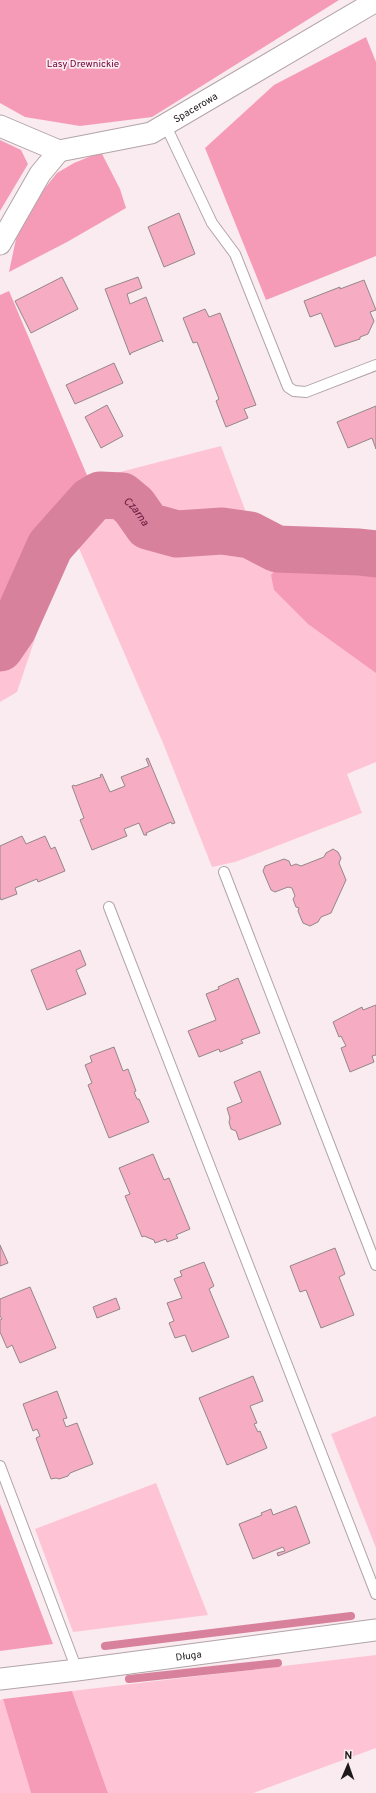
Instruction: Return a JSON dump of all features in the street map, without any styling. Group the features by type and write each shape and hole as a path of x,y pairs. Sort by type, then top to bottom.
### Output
{"street":[{"name":"Spacerowa","path":"59,151 151,133 376,1"},
{"path":"0,126 59,151 40,174 0,244"},
{"name":"Długa","path":"0,1679 376,1630"}],"lane":[{"path":"165,124 212,223 236,254 288,388 294,391 306,392 376,365"},
{"path":"224,872 376,1265"},
{"path":"109,907 376,1594"},
{"path":"0,1466 77,1670"}],"shaded area":[{"path":"221,446 253,531 376,543 376,762 347,774 362,813 235,862 212,867 163,743 75,539 60,565 17,692 0,702 0,628 40,526 67,505 89,480"},
{"path":"376,1416 376,1548 331,1434"},
{"path":"156,1483 208,1615 73,1632 35,1529"},
{"path":"376,1655 376,1748 253,1793 108,1793 72,1691"},
{"path":"3,1699 31,1793 0,1793 0,1700"}],"green space":[{"name":"Lasy Drewnickie","path":"0,0 339,0 152,117 80,126 25,117 0,103"},
{"path":"366,37 376,62 376,256 266,300 205,148 274,85"},
{"path":"0,140 21,150 28,164 0,211"},
{"path":"101,152 120,189 126,208 67,242 9,272 16,239 41,193 57,173 74,163"},
{"path":"9,291 89,480 67,505 40,526 0,628 0,295"},
{"path":"291,560 359,565 376,576 376,673 308,624 274,590 271,575 281,564"},
{"path":"0,1504 53,1644 0,1651"},
{"path":"72,1691 108,1793 31,1793 3,1699"}],"building":[{"path":"179,213 195,254 164,267 148,227"},
{"path":"62,277 78,309 31,333 15,301"},
{"path":"138,277 142,288 127,294 130,304 146,297 163,342 162,340 131,353 130,355 105,289"},
{"path":"364,280 376,310 370,312 374,321 368,334 360,337 360,339 335,347 321,313 310,317 304,301 340,287 340,289"},
{"path":"205,309 209,317 220,313 256,405 244,409 248,418 226,427 216,401 219,399 197,342 193,343 183,318"},
{"path":"114,363 123,383 75,404 66,385"},
{"path":"107,405 123,436 101,448 85,417"},
{"path":"376,406 376,449 372,438 348,448 337,422"},
{"path":"148,758 175,823 172,824 171,822 146,833 147,835 144,835 139,823 124,829 127,836 92,850 80,820 84,818 72,786 101,777 100,775 102,774 110,792 125,786 121,777 149,766 146,759"},
{"path":"22,836 26,844 45,836 51,849 55,847 65,871 38,882 37,879 15,888 17,894 1,900 0,846"},
{"path":"333,849 338,852 341,858 339,863 346,880 331,913 321,917 318,922 310,926 303,923 298,911 299,908 296,907 293,899 295,896 292,888 288,887 275,892 271,890 263,871 265,866 284,859 289,861 291,866 296,864 301,866 324,857 326,853"},
{"path":"80,950 86,965 76,970 86,994 47,1010 31,970"},
{"path":"238,978 260,1033 241,1040 243,1043 220,1052 219,1049 199,1057 188,1031 216,1020 206,994 219,989 218,987"},
{"path":"376,1005 376,1055 372,1056 374,1062 350,1072 341,1048 346,1046 341,1036 339,1037 333,1022 362,1007 363,1010"},
{"path":"114,1047 123,1071 128,1069 136,1091 134,1092 137,1099 139,1099 149,1122 109,1138 88,1085 92,1083 85,1065 92,1062 90,1056"},
{"path":"260,1071 281,1124 239,1140 236,1131 231,1129 227,1108 242,1102 234,1082"},
{"path":"153,1154 164,1180 169,1178 190,1229 176,1235 178,1238 167,1242 166,1239 155,1243 154,1240 144,1236 142,1237 125,1196 130,1194 119,1168"},
{"path":"0,1245 8,1263 0,1266"},
{"path":"335,1248 345,1274 339,1277 354,1315 321,1328 306,1290 300,1292 290,1266"},
{"path":"204,1262 214,1286 209,1289 229,1337 192,1352 185,1335 175,1338 169,1323 174,1321 167,1303 182,1298 174,1279 182,1276 180,1271"},
{"path":"30,1287 56,1348 20,1363 12,1345 7,1348 0,1332 0,1320 2,1319 0,1316 0,1299"},
{"path":"116,1298 120,1309 97,1318 93,1307"},
{"path":"253,1376 263,1401 250,1406 257,1423 254,1424 258,1432 260,1431 267,1448 227,1465 199,1398"},
{"path":"57,1391 67,1418 63,1419 66,1427 77,1423 93,1464 70,1473 68,1476 59,1479 51,1479 36,1438 40,1436 37,1429 33,1431 23,1404"},
{"path":"296,1506 310,1543 278,1556 277,1553 285,1551 283,1547 253,1559 239,1524 262,1515 261,1513 271,1509 273,1515"}],"waterway":[{"name":"Czarna","path":"0,648 13,629 50,546 90,501 100,495 122,496 134,506 148,526 177,534 222,531 250,535 277,549 376,554"},
{"path":"105,1646 351,1616"},
{"path":"129,1679 278,1663"}]}
